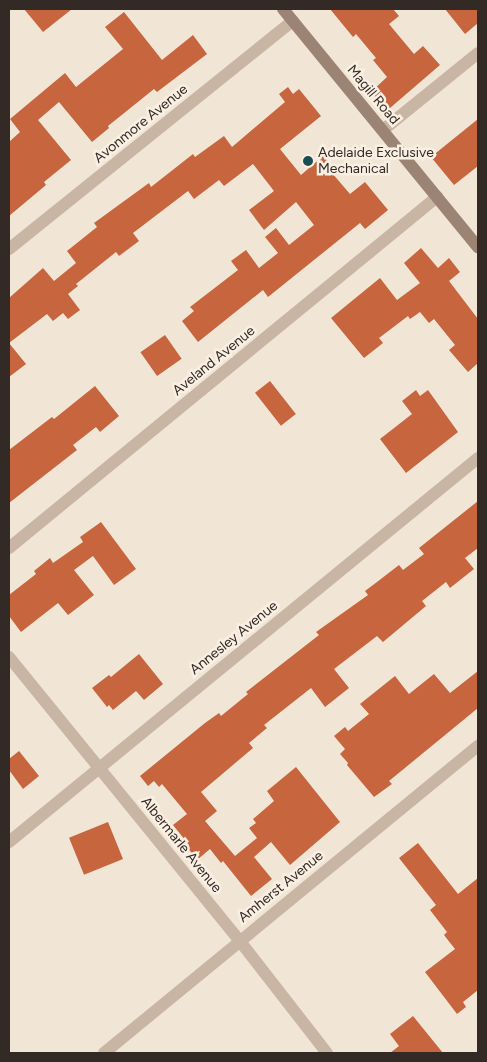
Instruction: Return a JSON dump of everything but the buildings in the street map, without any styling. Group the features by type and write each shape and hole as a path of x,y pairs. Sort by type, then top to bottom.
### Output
{"main road":[{"name":"Magill Road","path":"283,9 478,247"}],"street":[{"name":"Avonmore Avenue","path":"9,249 293,21"},
{"path":"383,130 478,53"},
{"name":"Aveland Avenue","path":"9,548 437,197"},
{"name":"Annesley Avenue","path":"9,842 478,458"},
{"name":"Albermarle Avenue","path":"9,657 239,940 327,1053"},
{"name":"Amherst Avenue","path":"104,1053 239,940 478,746"}],"place":[{"name":"Adelaide Exclusive Mechanical","path":"308,161"}]}
